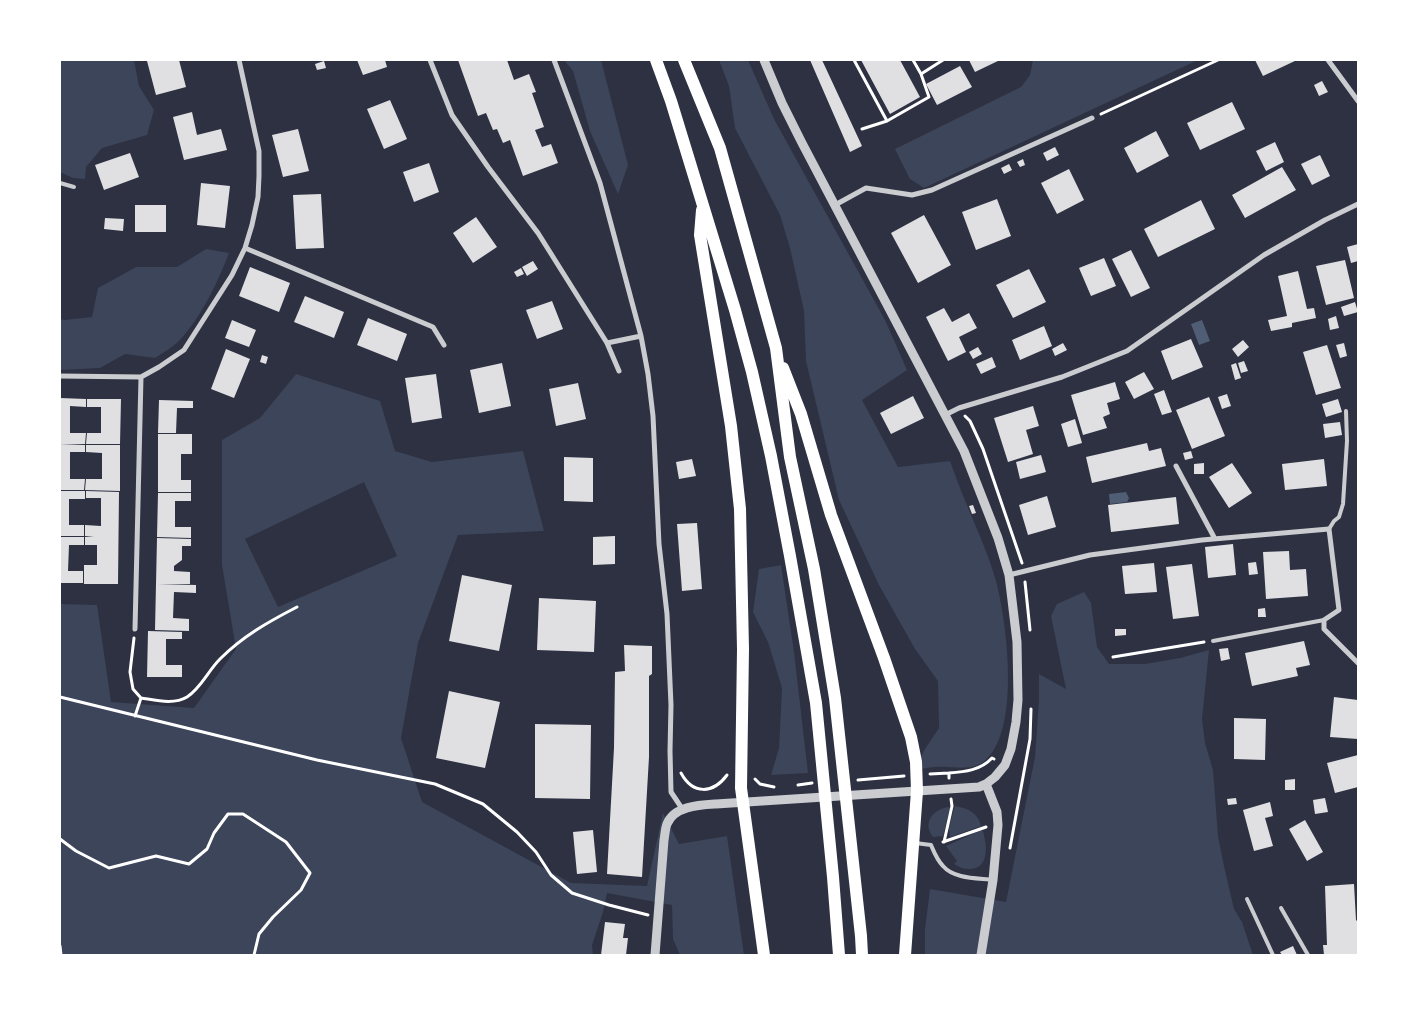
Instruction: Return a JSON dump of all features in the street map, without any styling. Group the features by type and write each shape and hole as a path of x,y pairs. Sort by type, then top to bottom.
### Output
{"main road":[{"path":"656,60 702,202 752,372 790,556 816,703 839,955"},
{"path":"684,60 720,148 776,348 801,414 831,515 912,737 916,762 917,791 906,955"},
{"path":"702,202 700,235 731,426 740,510 743,649 742,802 755,880 764,955"},
{"path":"776,348 790,457 814,569 835,698 862,955"}],"street":[{"path":"60,376 141,377 184,350 232,275 245,248 258,198 259,151 239,60"},
{"path":"430,60 452,115 488,167 538,233 606,342 619,372"},
{"path":"554,60 600,183 641,336 648,374 653,416 659,544 667,614 671,705 671,792 683,810"},
{"path":"655,955 667,824 672,815 696,806 883,792 967,789 986,784 1001,770 1008,759 1016,722 1018,700 1017,642 1009,575 998,538 964,450 782,103 764,60"},
{"path":"1328,60 1358,100"},
{"path":"835,205 866,188 912,195 932,190 1092,118"},
{"path":"945,415 959,408 1062,377 1127,351 1264,256 1325,220 1358,204"},
{"path":"245,248 433,327 444,345"},
{"path":"606,342 641,336"},
{"path":"135,630 141,377"},
{"path":"1176,466 1215,539"},
{"path":"1009,575 1082,556 1215,539 1329,529 1339,610 1324,620 1324,630 1358,663"},
{"path":"981,955 993,880 998,825 994,802 986,784"}],"lane":[{"path":"60,183 74,187"},
{"path":"1329,529 1339,517 1343,504 1347,442 1346,410"},
{"path":"1212,641 1324,620"},
{"path":"914,843 931,845 944,868 953,873 993,880"},
{"path":"1247,898 1273,955"},
{"path":"1281,908 1308,955"}],"path":[{"path":"854,60 887,120"},
{"path":"862,129 887,120 929,97 921,74 913,60"},
{"path":"921,74 943,60"},
{"path":"1092,118 1218,60"},
{"path":"959,408 970,421 983,449 993,482 1020,554 1027,591 1030,638"},
{"path":"135,630 130,672 134,689 141,698 168,702 186,698 199,685 218,660 243,638 297,607"},
{"path":"1113,657 1212,641"},
{"path":"60,697 317,760 434,784 483,804 517,832 536,852 551,875 572,893 609,905 658,917"},
{"path":"135,716 141,698"},
{"path":"1009,854 1030,738 1031,708"},
{"path":"680,771 693,787 707,789 722,782 730,769 752,768 756,781 760,784 774,787"},
{"path":"60,839 76,851 109,868 156,856 189,864 207,849 214,833 228,814 242,814 286,842 310,873 301,890 273,917 259,934 254,955"},
{"path":"931,845 952,840 981,828 998,825 1014,826"},
{"path":"60,946 61,955"}],"shaded area":[{"path":"60,60 134,60 139,86 154,110 147,135 102,148 86,167 85,179 73,178 60,172"},
{"path":"564,60 601,60 628,165 618,194 590,131 573,71"},
{"path":"719,60 748,60 774,119 885,320 907,370 862,400 898,467 950,461 987,554 996,581 1004,623 1007,649 1007,704 1003,729 995,749 982,763 972,767 934,767 914,770 939,728 938,681 915,649 879,585 839,500 806,361 804,311 790,248 780,215 735,128 729,86"},
{"path":"1033,60 1198,60 924,188 910,179 895,149 1021,87 1030,75"},
{"path":"206,249 229,253 208,300 194,323 178,342 155,358 125,354 100,368 60,370 60,319 92,317 98,288 136,267 177,267"},
{"path":"1202,320 1210,341 1199,345 1191,324"},
{"path":"296,374 380,401 395,451 432,462 523,451 544,531 458,535 418,643 401,738 422,802 571,883 647,886 663,813 679,844 727,836 744,955 680,955 673,939 672,905 607,893 592,945 593,955 60,955 60,604 97,605 111,702 194,708 236,649 222,565 222,440 260,418","holes":["364,482 397,556 278,607 245,539"]},
{"path":"1126,492 1129,498 1127,502 1110,504 1109,494"},
{"path":"781,565 794,652 808,773 771,775 779,748 782,688 768,642 753,612 759,569"},
{"path":"1084,592 1091,603 1097,647 1109,664 1145,664 1180,658 1209,650 1202,719 1205,743 1213,770 1218,836 1234,909 1242,922 1253,955 925,955 925,929 930,889 1006,902 1035,757 1039,674 1066,689 1051,616 1057,604"},
{"path":"955,806 975,814 981,826 950,837 949,827"},
{"path":"950,808 943,836 933,837 929,826 931,818 938,811"},
{"path":"979,831 983,831 986,849 984,861 981,865 969,869 961,868 954,864 957,861 946,846"}],"building":[{"path":"179,60 186,87 156,95 147,61"},
{"path":"357,60 385,60 387,67 363,75"},
{"path":"458,60 507,60 514,80 529,74 536,92 532,93 544,127 535,130 542,147 551,144 558,163 523,176 510,140 503,143 497,129 493,130 486,113 478,116"},
{"path":"810,60 822,60 862,146 850,152"},
{"path":"861,60 900,60 920,97 890,114"},
{"path":"969,60 1000,60 975,72"},
{"path":"1255,60 1297,60 1263,76"},
{"path":"324,61 326,68 317,70 315,64"},
{"path":"960,66 972,87 937,105 926,84"},
{"path":"1322,81 1328,92 1319,96 1314,85"},
{"path":"390,100 407,139 384,149 367,109"},
{"path":"1232,102 1245,129 1200,150 1187,123"},
{"path":"192,112 197,135 221,129 227,150 184,160 173,117"},
{"path":"298,129 309,171 283,177 272,135"},
{"path":"1156,131 1169,156 1137,173 1124,148"},
{"path":"1275,142 1284,162 1266,171 1256,151"},
{"path":"1055,147 1059,155 1047,161 1043,153"},
{"path":"130,153 139,177 104,190 95,165"},
{"path":"1320,155 1330,176 1312,185 1301,164"},
{"path":"1023,159 1025,165 1020,167 1017,162"},
{"path":"429,163 439,192 414,202 403,172"},
{"path":"1009,164 1012,170 1004,174 1001,168"},
{"path":"1282,167 1296,190 1245,218 1232,195"},
{"path":"1069,169 1084,200 1057,214 1041,183"},
{"path":"201,183 230,186 225,228 197,225"},
{"path":"321,194 324,248 296,249 293,195"},
{"path":"997,199 1011,236 976,250 962,212"},
{"path":"1201,200 1215,229 1158,257 1144,229"},
{"path":"135,205 166,205 166,232 135,232"},
{"path":"924,215 951,265 918,283 891,233"},
{"path":"476,217 497,247 473,263 453,233"},
{"path":"105,218 124,219 123,231 104,229"},
{"path":"1358,244 1358,261 1351,263 1347,247"},
{"path":"1131,250 1150,288 1131,297 1112,259"},
{"path":"1104,258 1116,286 1091,296 1079,268"},
{"path":"1345,260 1354,298 1326,305 1316,266"},
{"path":"533,261 538,269 527,276 522,267"},
{"path":"250,267 290,283 279,312 239,296"},
{"path":"521,268 524,274 517,277 514,272"},
{"path":"1029,269 1046,302 1013,318 996,285"},
{"path":"1298,271 1307,309 1314,308 1316,318 1292,323 1292,327 1271,331 1268,320 1287,316 1278,276"},
{"path":"305,296 344,312 334,338 294,322"},
{"path":"552,301 563,329 537,339 526,310"},
{"path":"1355,302 1358,312 1344,316 1341,307"},
{"path":"944,308 952,322 969,313 977,328 959,337 966,352 948,361 926,317"},
{"path":"1336,316 1339,328 1330,330 1328,319"},
{"path":"368,318 407,334 397,361 357,345"},
{"path":"232,320 256,330 249,347 225,338"},
{"path":"1044,326 1052,346 1020,360 1012,340"},
{"path":"1191,339 1203,367 1172,380 1161,351"},
{"path":"1243,340 1249,347 1238,357 1232,349"},
{"path":"1063,343 1067,350 1055,356 1052,349"},
{"path":"1344,343 1347,356 1340,358 1336,345"},
{"path":"1327,345 1341,388 1316,395 1303,352"},
{"path":"978,347 982,354 973,359 969,352"},
{"path":"226,349 250,359 234,398 211,389"},
{"path":"262,355 268,357 266,364 260,362"},
{"path":"992,357 996,367 981,374 976,364"},
{"path":"1244,361 1248,371 1241,373 1238,363"},
{"path":"502,363 511,406 479,413 470,370"},
{"path":"1236,363 1241,378 1235,380 1231,365"},
{"path":"1144,372 1154,389 1134,399 1125,382"},
{"path":"436,374 442,418 412,423 405,378"},
{"path":"1115,382 1120,399 1107,403 1110,414 1103,417 1107,428 1083,435 1071,395"},
{"path":"578,383 586,419 556,426 549,389"},
{"path":"1164,390 1172,412 1162,415 1154,394"},
{"path":"1227,394 1231,406 1222,409 1218,397"},
{"path":"913,396 924,418 891,434 880,413"},
{"path":"1209,397 1225,436 1192,449 1176,410"},
{"path":"60,398 86,399 86,407 70,406 70,433 86,433 85,444 60,444"},
{"path":"87,399 121,399 120,444 86,444 87,433 101,433 101,407 87,407"},
{"path":"1338,399 1342,412 1326,417 1322,404"},
{"path":"159,400 193,401 193,408 177,408 176,433 158,433"},
{"path":"1033,406 1039,426 1026,430 1033,454 1008,462 994,418"},
{"path":"1075,419 1082,443 1068,447 1061,424"},
{"path":"1340,422 1342,435 1325,438 1323,424"},
{"path":"158,434 192,434 192,454 181,454 181,480 191,480 191,492 158,492"},
{"path":"1147,443 1149,451 1161,448 1166,466 1092,483 1086,457"},
{"path":"60,444 85,445 85,452 70,452 70,479 85,479 84,490 60,490"},
{"path":"86,445 120,445 120,491 85,490 86,479 102,479 102,453 86,452"},
{"path":"1191,451 1193,458 1185,460 1183,453"},
{"path":"1041,455 1046,472 1020,479 1016,462"},
{"path":"564,457 593,458 593,502 564,501"},
{"path":"692,459 696,476 679,479 676,462"},
{"path":"1324,459 1327,486 1285,490 1282,464"},
{"path":"1204,463 1204,474 1194,474 1194,464"},
{"path":"1232,463 1252,493 1229,508 1209,477"},
{"path":"60,491 85,491 85,499 69,499 69,525 84,525 84,536 60,536"},
{"path":"86,491 119,492 118,584 84,584 84,565 97,565 97,545 85,545 85,537 94,537 85,536 85,525 101,526 101,498 86,498"},
{"path":"158,493 191,493 191,501 175,501 175,527 191,527 191,538 157,537"},
{"path":"1047,496 1056,527 1028,535 1019,505"},
{"path":"1176,497 1179,524 1111,532 1108,505"},
{"path":"973,505 976,513 972,514 969,506"},
{"path":"697,523 702,589 682,591 677,524"},
{"path":"615,536 615,564 593,565 593,537"},
{"path":"60,537 84,537 84,545 69,545 68,571 83,571 83,583 60,583"},
{"path":"157,538 191,539 191,546 182,546 182,560 174,566 174,571 190,572 190,584 158,584 196,585 196,593 174,592 173,618 189,619 189,631 155,630"},
{"path":"1233,544 1236,575 1208,578 1205,547"},
{"path":"1289,551 1290,570 1306,569 1308,596 1266,599 1263,552"},
{"path":"1256,562 1258,574 1249,575 1248,563"},
{"path":"1154,563 1157,592 1125,594 1122,566"},
{"path":"1192,564 1199,616 1173,619 1166,567"},
{"path":"462,575 512,585 499,651 449,641"},
{"path":"539,598 596,601 594,652 537,650"},
{"path":"1265,608 1266,617 1258,617 1258,609"},
{"path":"1115,629 1126,629 1126,635 1115,636"},
{"path":"148,631 182,632 182,639 166,639 166,665 182,665 182,677 147,677"},
{"path":"1304,641 1310,665 1296,668 1298,676 1252,686 1245,653"},
{"path":"624,645 652,646 652,674 649,676 649,757 642,877 607,874 614,748 615,672 625,671"},
{"path":"1228,648 1230,659 1221,661 1219,649"},
{"path":"449,691 500,702 485,768 436,758"},
{"path":"1334,697 1358,700 1358,739 1330,737"},
{"path":"1234,718 1266,719 1265,760 1234,759"},
{"path":"535,724 591,725 590,799 535,798"},
{"path":"1358,755 1358,787 1335,793 1327,763"},
{"path":"1295,779 1295,790 1285,790 1285,780"},
{"path":"1236,798 1237,804 1228,805 1227,799"},
{"path":"1325,798 1328,812 1315,814 1313,800"},
{"path":"1270,802 1273,816 1265,818 1273,846 1254,851 1243,810"},
{"path":"1305,820 1323,852 1307,861 1289,829"},
{"path":"593,830 597,872 577,874 573,832"},
{"path":"1354,884 1356,920 1358,922 1358,955 1324,955 1323,945 1327,945 1325,886"},
{"path":"605,922 625,924 623,938 628,938 626,955 601,955"},
{"path":"1293,946 1297,955 1282,955 1280,952"}]}
